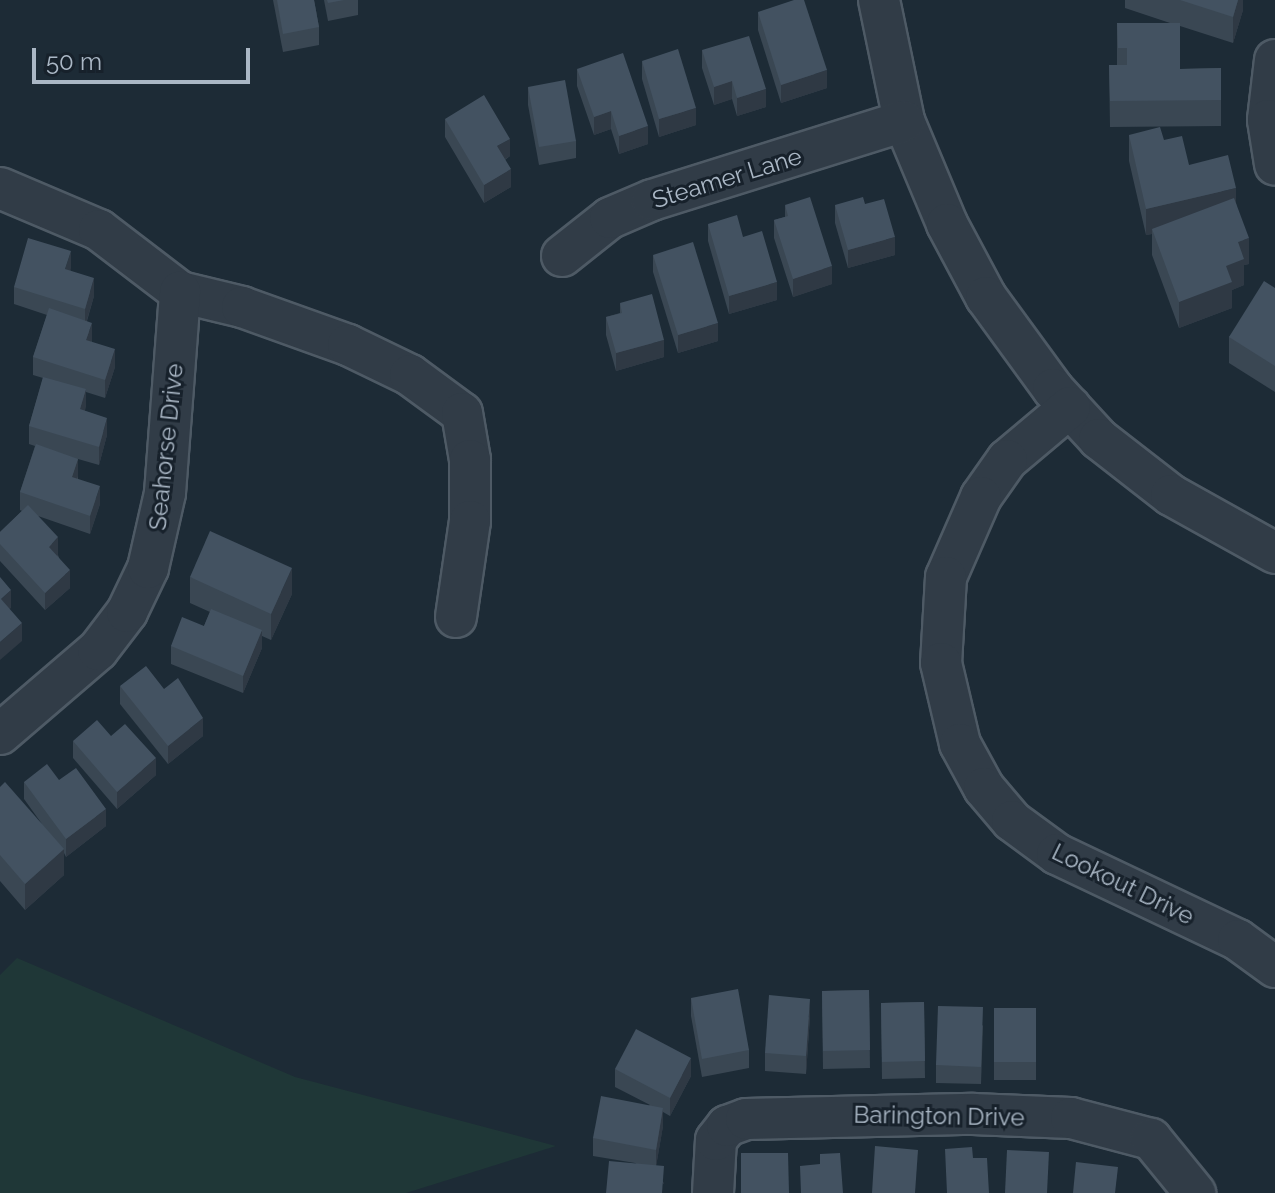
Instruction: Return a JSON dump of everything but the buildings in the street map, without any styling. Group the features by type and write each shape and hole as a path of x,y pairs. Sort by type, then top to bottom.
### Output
{"street":[{"path":"879,0 904,121 947,224 986,297 1070,407 1099,439 1171,495 1275,553"},
{"path":"1275,60 1268,120 1275,164"},
{"name":"Steamer Lane","path":"562,256 610,218 652,200 904,121"},
{"path":"0,188 99,230 180,292 242,307 348,345 410,375 462,413 470,460 470,521 456,617"},
{"name":"Seahorse Drive","path":"0,734 98,650 127,612 148,568 165,493 180,292"},
{"name":"Lookout Drive","path":"1070,407 1007,460 981,497 946,577 941,663 960,744 984,788 1012,821 1057,854 1238,940 1275,967"},
{"name":"Barington Drive","path":"713,1193 716,1140 727,1126 746,1119 973,1114 1071,1118 1151,1139 1195,1193"}],"green space":[{"path":"17,958 295,1077 556,1146 406,1193 0,1193 0,975"}]}
